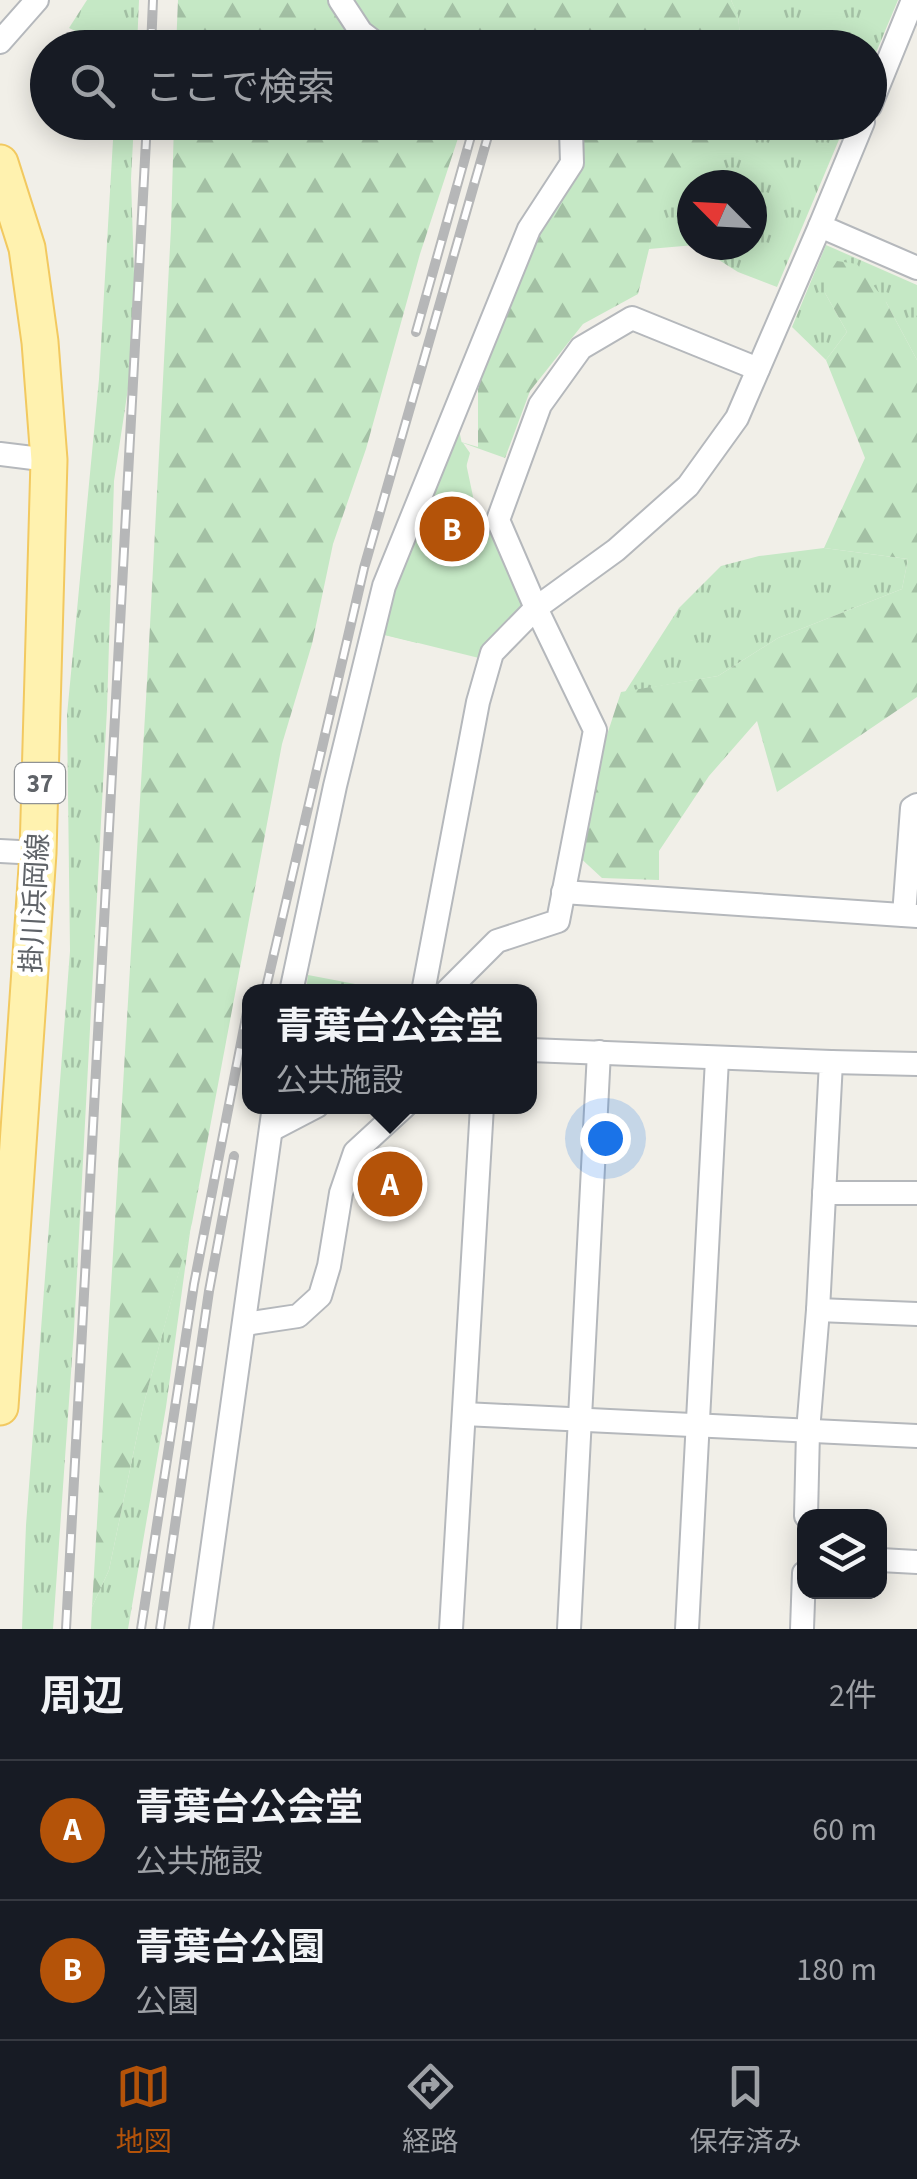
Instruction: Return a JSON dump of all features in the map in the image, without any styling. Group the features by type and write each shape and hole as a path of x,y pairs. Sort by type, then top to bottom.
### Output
{"main road":[{"name":"掛川浜岡線","path":"0,164 27,248 40,342 48,460 38,853 7,1227 0,1407"}],"street":[{"path":"0,42 37,0"},
{"path":"340,0 360,30"},
{"path":"887,64 913,0"},
{"path":"292,984 384,586 528,230 572,163 571,140"},
{"path":"424,984 478,702 492,654 536,608 616,550 688,486 737,418 856,140"},
{"path":"820,226 917,268"},
{"path":"454,984 497,940 558,921 595,730 498,520 540,405 580,348 632,318 758,369"},
{"path":"0,454 48,460"},
{"path":"563,892 911,916 912,808 917,805"},
{"path":"0,851 38,853"},
{"path":"537,1050 917,1064"},
{"path":"569,1629 600,1052"},
{"path":"686,1629 717,1059"},
{"path":"806,1509 831,1062"},
{"path":"245,1324 298,1316 320,1296 341,1193 355,1152 396,1114"},
{"path":"452,1629 482,1114"},
{"path":"201,1629 272,1118"},
{"path":"824,1193 917,1193"},
{"path":"818,1310 917,1314"},
{"path":"464,1414 917,1436"},
{"path":"887,1560 917,1562"},
{"path":"802,1629 803,1599"}],"green space":[{"path":"87,0 139,0 138,30 69,28"},
{"path":"178,0 731,0 739,30 177,30"},
{"path":"731,0 898,0 885,30 739,30"},
{"path":"113,140 133,140 136,336 114,481 107,709 74,1330 53,1629 22,1629 26,1525 70,951 67,715 99,379"},
{"path":"174,140 457,140 420,254 366,449 333,544 312,644 282,744 192,1223 143,1407 109,1570 92,1607 147,682"},
{"path":"567,140 713,140 683,170 677,170 677,175 664,188 638,294 583,324 530,391 505,458 463,443 470,453 417,643 372,632 461,442 478,447 478,389 519,253 572,163"},
{"path":"711,140 839,140 777,287 719,260 767,260 767,170 678,170"},
{"path":"677,171 677,247 649,249 657,189"},
{"path":"826,245 917,285 917,360 886,302 825,293 847,332 826,360 792,327"},
{"path":"837,261 857,264 886,302 917,360 917,697 777,792 757,721 709,776 659,851 659,880 602,878 575,853 593,778 621,692 718,676 778,638 902,589 908,559 824,548 865,458 826,360 847,332 825,293"},
{"path":"458,425 475,506 536,608 479,658 382,634 406,551"},
{"path":"824,548 908,559 902,589 778,638 718,676 625,692 679,608 721,566 759,556"},
{"path":"308,975 355,984 307,984"},
{"path":"191,1225 166,1407 128,1629 91,1629 92,1607 109,1570 143,1407"}],"railway":[{"path":"152,30 153,0"},
{"path":"66,1629 146,140"},
{"path":"416,332 470,140"},
{"path":"267,984 364,568 487,140"},
{"path":"141,1629 194,1284 242,1038"},
{"path":"160,1629 209,1291 234,1156"}],"place":[{"name":"青葉台公園","path":"452,529"},
{"name":"青葉台公会堂","path":"390,1184"}]}
